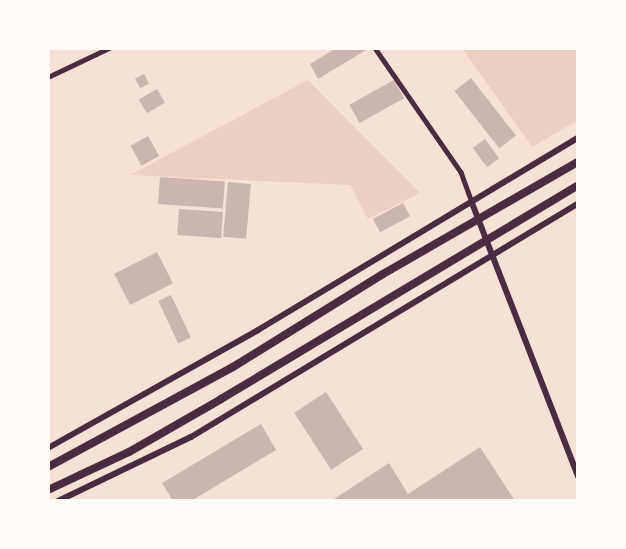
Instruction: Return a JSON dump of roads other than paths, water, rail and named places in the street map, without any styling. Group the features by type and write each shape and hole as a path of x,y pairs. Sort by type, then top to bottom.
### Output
{"highway":[{"path":"48,467 148,416 578,162"},
{"path":"48,490 165,431 578,185"}],"street":[{"path":"48,77 109,48"},
{"path":"375,48 461,172 578,476"},
{"path":"48,448 134,402 463,209 578,138"},
{"path":"58,501 191,437 578,204"}]}
